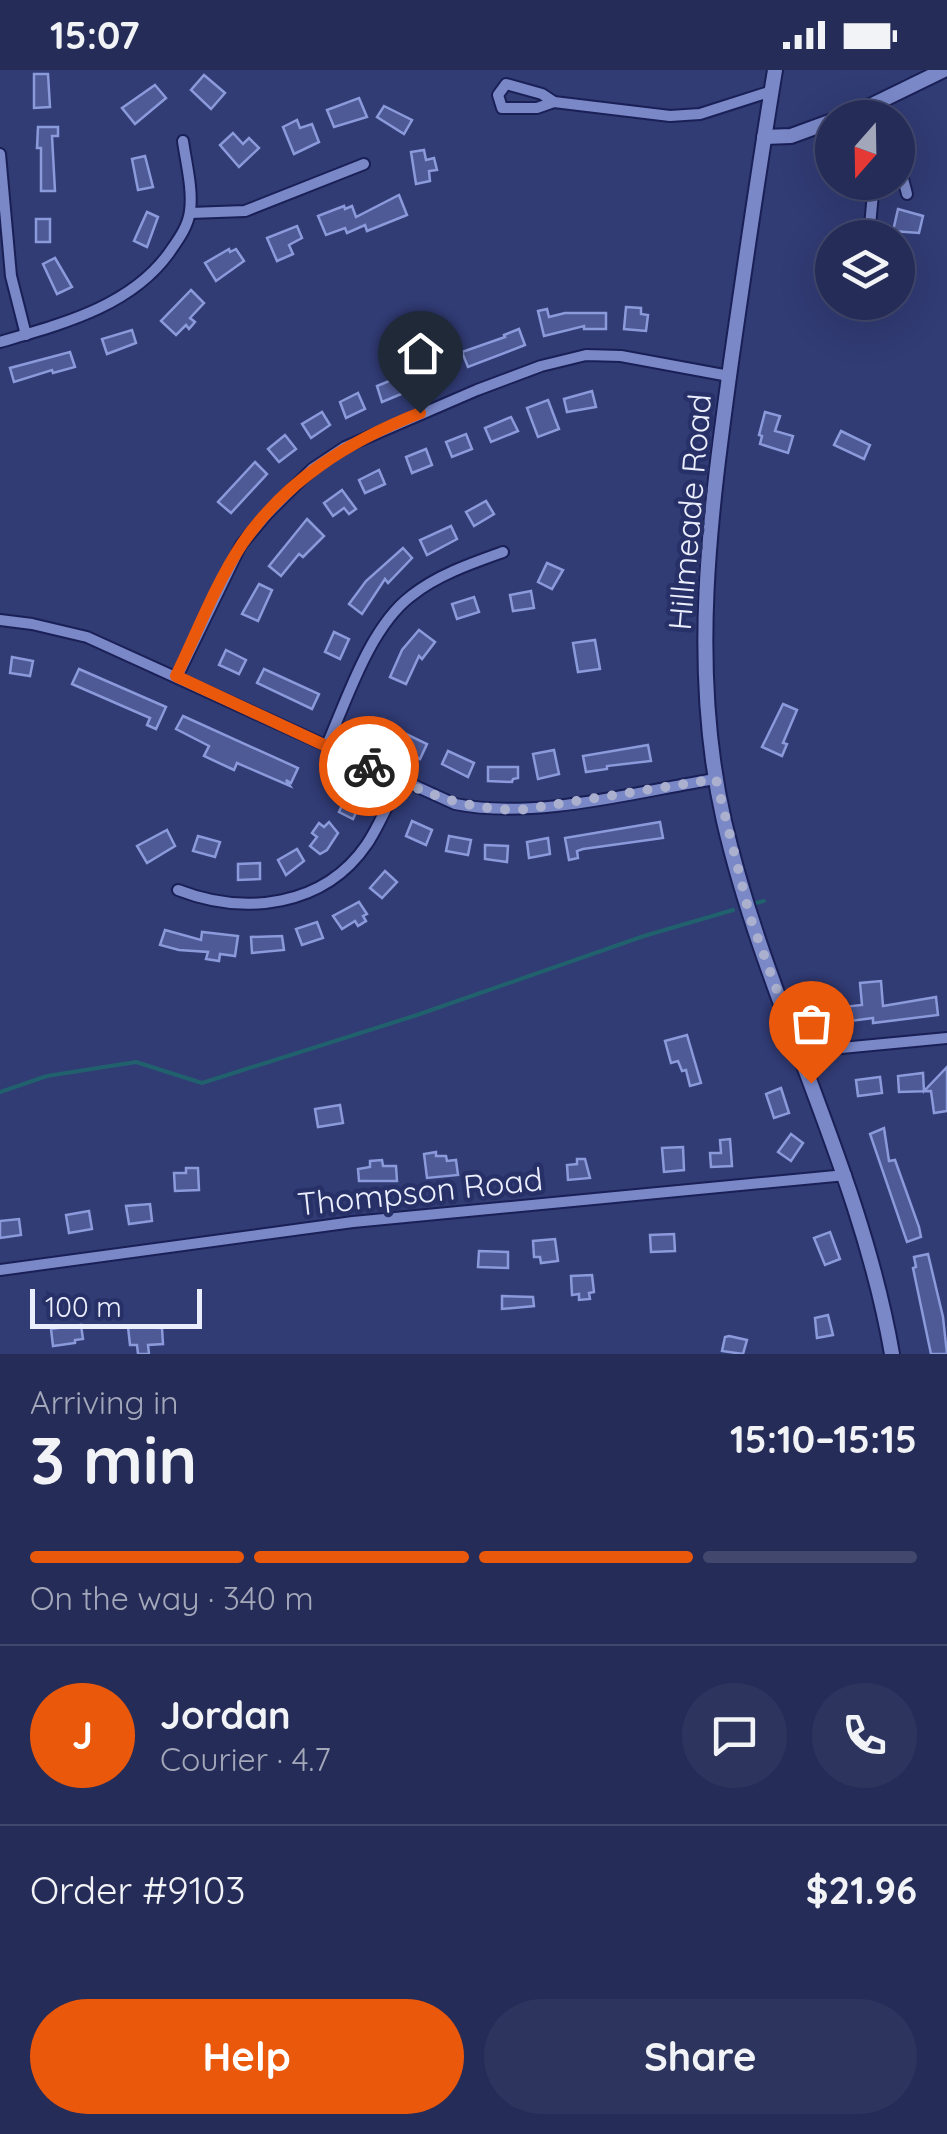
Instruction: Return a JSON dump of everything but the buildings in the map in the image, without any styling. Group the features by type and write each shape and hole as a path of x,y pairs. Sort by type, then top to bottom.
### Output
{"street":[{"name":"Hillmeade Road","path":"775,70 710,511 705,587 706,690 716,779 750,917 846,1175 878,1284 892,1354"},
{"path":"890,100 944,70"},
{"path":"554,102 544,107 510,110 502,108 498,95 500,88 512,84 554,102 670,116 700,114 772,92"},
{"path":"764,137 792,136 815,127"},
{"path":"0,342 71,320 131,290 164,259 183,232 190,213 183,142"},
{"path":"0,154 11,276 26,334"},
{"path":"190,213 245,212 364,164"},
{"path":"176,676 242,546 266,514 312,469 345,447 477,390 564,360 621,356 729,376"},
{"path":"327,745 376,638 395,610 422,588 503,552"},
{"path":"0,620 87,637 455,804 520,810 716,779"},
{"path":"178,890 216,902 255,906 282,902 324,884 363,849 399,781"},
{"path":"799,1052 947,1038"},
{"name":"Thompson Road","path":"0,1270 353,1222 846,1175"}],"waterway":[{"path":"756,903 764,901"},
{"path":"0,1092 47,1076 136,1062 202,1083 733,910"}],"way so far":[{"path":"369,766 440,799 497,810 520,810 716,779 750,917 811,1083"}],"route":[{"path":"369,766 176,676 220,583 266,514 312,469 345,447 420,413"}]}
